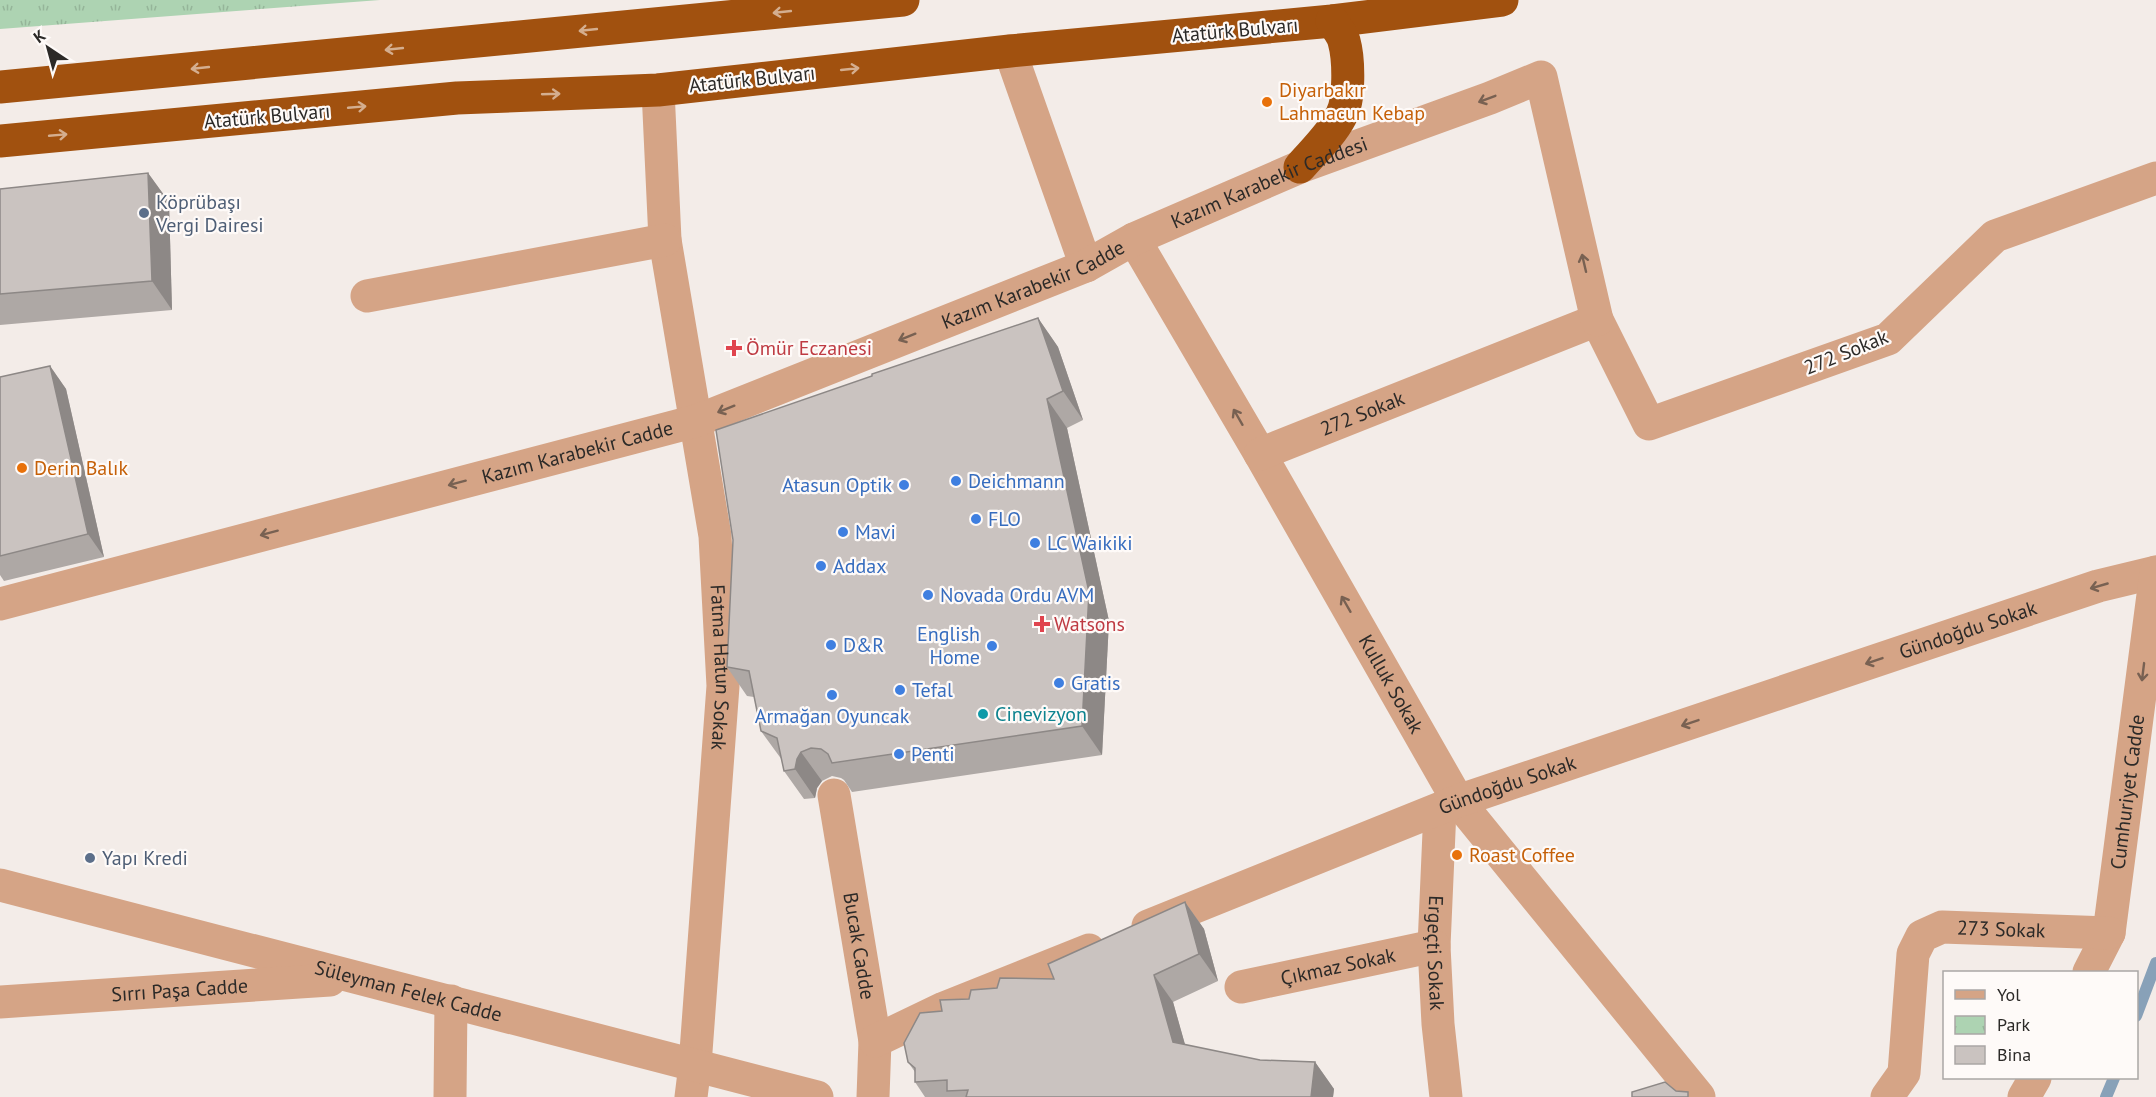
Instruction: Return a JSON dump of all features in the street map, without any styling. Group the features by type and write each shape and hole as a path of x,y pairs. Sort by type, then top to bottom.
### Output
{"highway":[{"path":"0,87 903,0"},
{"name":"Atatürk Bulvarı","path":"0,141 456,98 658,90 1010,51 1332,21 1502,0"},
{"path":"1300,168 1334,128 1343,114 1347,96 1347,62 1344,42 1340,31 1332,21"}],"street":[{"path":"1010,51 1086,266"},
{"name":"Kazım Karabekir Caddesi","path":"1134,239 1300,168 1541,77"},
{"name":"272 Sokak","path":"1541,77 1597,320 1649,424 1888,339 1995,236 2156,178"},
{"name":"Fatma Hatun Sokak","path":"658,90 665,240 715,536 723,686 691,1097"},
{"name":"Kazım Karabekir Cadde","path":"0,604 696,421 1086,266 1134,239"},
{"name":"Kulluk Sokak","path":"1134,239 1260,454 1449,805 1682,1091"},
{"path":"367,297 665,240"},
{"name":"272 Sokak","path":"1260,454 1597,320"},
{"name":"Gündoğdu Sokak","path":"875,1041 944,1008 1449,805 2098,586 2156,572"},
{"name":"Cumhuriyet Cadde","path":"2090,971 2109,933 2156,572"},
{"name":"Bucak Cadde","path":"834,795 875,1041 873,1097"},
{"name":"Ergeçti Sokak","path":"1446,1097 1438,1024 1434,946 1449,805"},
{"name":"Süleyman Felek Cadde","path":"0,885 817,1097"},
{"name":"273 Sokak","path":"1887,1097 1904,1073 1913,954 1922,936 1942,927 2109,933"},
{"name":"Çıkmaz Sokak","path":"1242,987 1434,946"},
{"name":"Sırrı Paşa Cadde","path":"0,1002 360,979"},
{"path":"450,1097 451,1001"},
{"path":"2024,1097 2034,1079"}],"green space":[{"path":"0,0 380,0 0,29"}],"building":[{"path":"148,173 152,281 0,294 0,189"},
{"name":"Novada Ordu AVM","path":"1038,318 1063,391 1047,399 1089,592 1082,726 832,763 828,754 821,749 811,748 801,752 795,769 784,771 777,738 761,731 749,671 727,667 733,540 716,430"},
{"path":"50,366 88,534 0,556 0,377"},
{"path":"1185,902 1199,954 1154,975 1173,1042 1260,1060 1315,1062 1311,1097 966,1097 968,1090 947,1091 947,1080 915,1082 915,1068 908,1062 904,1043 920,1013 942,1011 940,1000 969,999 971,990 997,988 1000,978 1054,979 1048,964"},
{"path":"1665,1082 1676,1091 1688,1092 1688,1097 1632,1097 1632,1092"}],"waterway":[{"path":"2138,1011 2156,963"},
{"path":"2106,1097 2114,1079"}],"place":[{"name":"Diyarbakır Lahmacun Kebap","path":"1267,102"},
{"name":"Köprübaşı Vergi Dairesi","path":"144,213"},
{"name":"Ömür Eczanesi","path":"734,348"},
{"name":"Derin Balık","path":"22,468"},
{"name":"Deichmann","path":"956,481"},
{"name":"Atasun Optik","path":"904,485"},
{"name":"FLO","path":"976,519"},
{"name":"Mavi","path":"843,532"},
{"name":"LC Waikiki","path":"1035,543"},
{"name":"Addax","path":"821,566"},
{"name":"Novada Ordu AVM","path":"928,595"},
{"name":"Watsons","path":"1042,624"},
{"name":"D&R","path":"831,645"},
{"name":"English Home","path":"992,646"},
{"name":"Gratis","path":"1059,683"},
{"name":"Tefal","path":"900,690"},
{"name":"Armağan Oyuncak","path":"832,695"},
{"name":"Cinevizyon","path":"983,714"},
{"name":"Penti","path":"899,754"},
{"name":"Roast Coffee","path":"1457,855"},
{"name":"Yapı Kredi","path":"90,858"}]}
